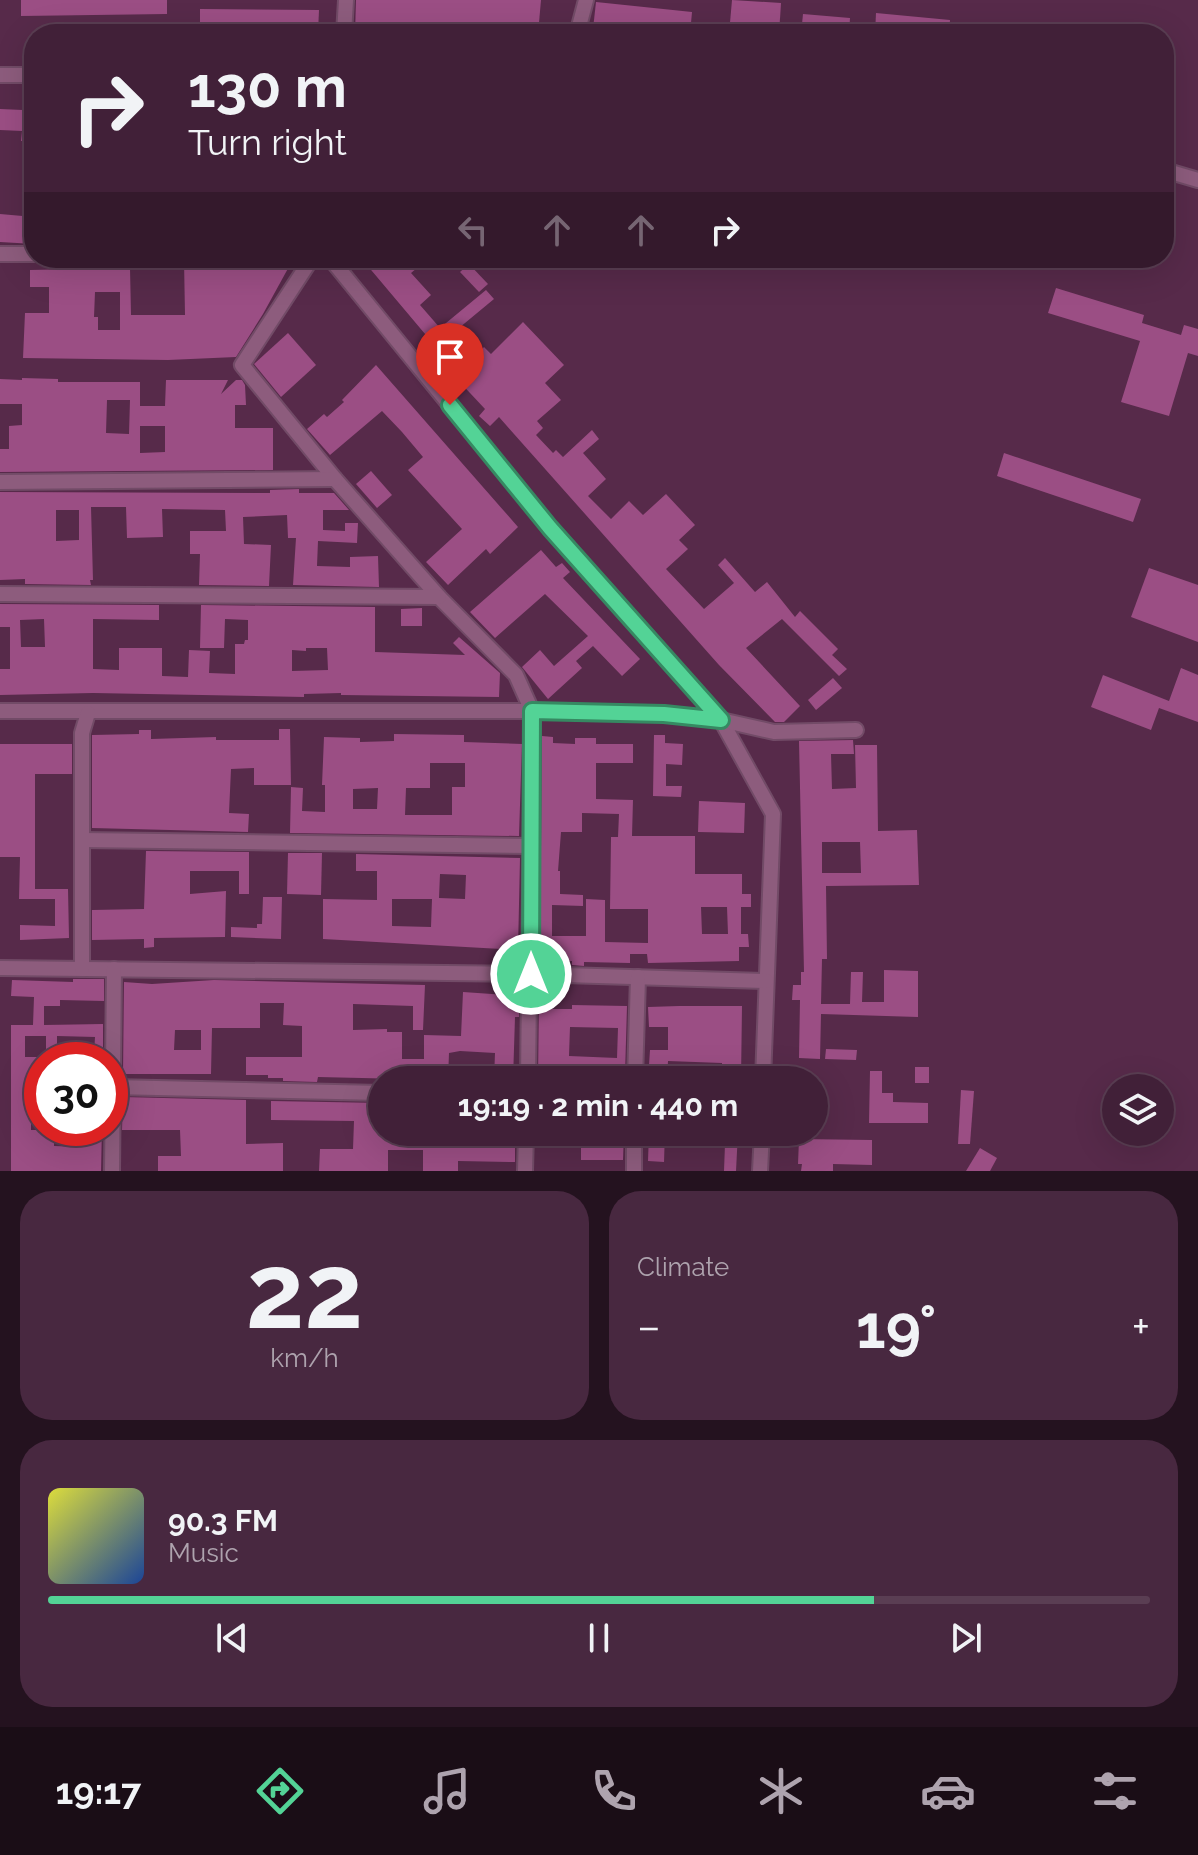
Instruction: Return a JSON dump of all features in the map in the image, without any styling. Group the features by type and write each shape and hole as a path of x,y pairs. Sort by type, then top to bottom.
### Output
{"street":[{"path":"345,24 346,0"},
{"path":"580,24 586,0"},
{"path":"0,75 24,75"},
{"path":"1174,173 1198,180"},
{"path":"0,254 24,254"},
{"path":"305,268 242,365 335,479 439,597 516,675 532,711 528,1066"},
{"path":"338,268 550,528 721,720 773,814 763,1066"},
{"path":"0,482 335,479"},
{"path":"0,594 439,597"},
{"path":"0,711 532,711 664,714 721,720 774,732 856,730"},
{"path":"82,969 82,733 88,713"},
{"path":"82,840 531,846"},
{"path":"0,968 531,974 766,981"},
{"path":"113,1042 114,969"},
{"path":"635,1066 638,977"},
{"path":"128,1087 368,1093"},
{"path":"112,1146 112,1171"},
{"path":"525,1171 526,1146"},
{"path":"634,1146 634,1171"},
{"path":"760,1171 761,1146"}],"building":[{"path":"21,0 167,0 167,14 21,16"},
{"path":"356,0 541,0 539,24 355,24"},
{"path":"732,0 781,3 780,24 730,24"},
{"path":"596,2 692,12 691,24 594,24"},
{"path":"200,9 319,10 318,24 200,24"},
{"path":"876,13 950,20 950,24 875,24"},
{"path":"803,14 850,18 850,24 802,24"},
{"path":"24,103 24,141 21,141 22,131 0,130 0,109 23,110"},
{"path":"0,214 24,216 24,243 0,242"},
{"path":"130,268 131,315 185,315 184,268 288,268 236,357 168,360 23,358 25,313 49,313 49,287 30,287 30,270","holes":["95,292 120,292 120,330 98,330 98,317 94,317"]},
{"path":"369,268 417,268 411,273 431,295 420,305 440,328 486,290 494,299 436,347"},
{"path":"464,268 473,268 488,284 479,292 460,272"},
{"path":"1056,288 1144,315 1142,323 1181,335 1184,325 1198,329 1198,356 1188,353 1169,416 1121,402 1140,341 1048,313"},
{"path":"523,322 564,365 545,383 561,400 537,421 543,428 536,435 553,453 556,450 563,457 592,430 599,439 583,453 606,479 588,496 611,519 629,501 643,515 666,494 695,525 679,540 688,549 666,569 704,609 734,583 718,565 725,558 755,592 767,582 795,617 800,611 838,649 832,655 847,669 839,676 782,619 746,648 800,706 784,722 775,722 719,665 499,417 490,426 479,416 485,409 455,377 484,347 491,354"},
{"path":"288,333 316,365 281,397 254,364"},
{"path":"376,365 518,527 490,554 486,549 448,585 426,562 462,529 408,470 423,457 402,432 382,411 330,455 307,429 344,402 342,400"},
{"path":"0,379 140,382 140,406 165,406 166,380 228,380 221,394 236,380 242,380 246,405 235,405 235,428 273,428 273,470 0,472 0,449 9,449 9,426 22,425 22,404 0,404","holes":["107,400 130,400 129,434 106,433","140,426 165,426 165,452 140,453"]},
{"path":"1004,453 1141,499 1133,522 997,476"},
{"path":"371,471 392,495 377,508 356,484"},
{"path":"270,490 334,493 349,510 323,510 323,530 345,531 345,523 358,523 357,543 318,541 317,566 350,567 350,557 378,556 379,587 293,585 296,538 288,538 287,515 243,517 244,544 271,545 269,586 199,585 200,554 190,554 190,531 226,531 225,510 162,509 163,537 127,538 126,507 91,507 91,585 25,584 25,579 0,580 0,492 270,493","holes":["56,510 79,510 79,540 56,541"]},
{"path":"541,550 556,567 562,563 570,572 563,578 640,659 622,676 593,646 576,661 582,668 548,699 522,667 540,650 554,666 588,636 545,594 495,638 470,612"},
{"path":"1149,568 1198,585 1198,642 1131,617"},
{"path":"0,604 159,605 159,620 93,619 93,669 119,670 119,648 162,648 162,676 188,677 189,650 210,651 209,673 235,674 235,644 244,644 248,640 248,620 225,619 224,648 200,648 201,605 375,607 375,652 465,655 453,643 459,637 500,673 499,697 341,693 304,694 304,697 93,693 0,695 0,669 10,669 10,627 0,627","holes":["44,619 45,647 21,647 20,620","306,648 327,648 328,670 292,671 292,650 306,651"]},
{"path":"422,608 422,626 401,626 401,609"},
{"path":"1181,668 1198,675 1198,722 1159,708 1151,730 1091,707 1103,675 1169,701"},
{"path":"833,678 842,688 816,710 808,700"},
{"path":"279,729 290,729 291,785 254,785 254,768 231,769 229,813 249,814 248,832 92,828 92,735 139,734 139,730 151,730 151,739 216,737 216,740 279,740"},
{"path":"394,734 464,735 464,742 522,744 519,836 290,833 291,787 303,788 302,811 325,812 325,785 322,785 324,737 360,738 360,742 394,741","holes":["430,763 465,763 465,787 452,787 452,815 405,815 406,788 430,788","378,788 377,809 353,809 353,789"]},
{"path":"654,735 665,735 665,743 683,744 682,765 666,764 666,786 682,786 681,797 653,796"},
{"path":"542,736 553,737 553,743 575,744 575,738 596,738 596,744 633,744 633,763 596,763 596,799 633,800 632,836 695,836 695,874 742,874 742,894 751,894 751,907 741,907 741,934 748,934 749,947 739,947 739,961 648,963 647,954 630,954 630,963 584,962 584,966 572,965 572,961 540,960","holes":["582,813 619,814 618,837 611,837 610,909 648,909 648,943 605,942 605,900 586,899 586,936 552,936 552,905 583,906 583,895 560,894 558,871 561,832 582,832","701,907 727,907 728,934 702,934"]},
{"path":"853,740 854,754 831,754 832,789 856,788 855,745 877,745 878,831 917,830 919,885 826,886 827,959 822,959 821,1004 850,1004 851,972 863,972 862,1002 884,1002 884,970 918,971 918,1017 821,1014 820,1059 799,1058 800,1000 792,1000 793,985 801,985 801,972 804,972 799,741","holes":["822,842 860,842 861,873 822,873"]},
{"path":"0,744 72,744 72,774 35,774 35,889 68,889 69,938 20,940 20,925 55,926 55,899 19,899 20,857 0,857"},
{"path":"699,801 745,803 744,833 698,832"},
{"path":"146,851 249,852 249,894 239,894 239,871 190,871 190,894 226,891 225,937 154,938 154,947 144,948 144,939 92,940 92,910 144,909"},
{"path":"288,853 322,853 321,895 287,894"},
{"path":"356,854 520,858 518,950 323,939 323,899 377,900 377,871 356,871","holes":["440,874 466,875 465,899 439,898","392,899 432,899 431,927 392,926"]},
{"path":"263,897 282,897 281,939 231,937 231,927 257,928 257,924 262,924"},
{"path":"73,979 104,979 104,1001 60,1000 60,1006 44,1006 44,1025 103,1024 103,1042 95,1042 95,1037 57,1036 57,1042 46,1042 46,1036 25,1036 24,1146 102,1146 101,1171 11,1171 11,1025 33,1025 34,997 11,996 12,980 73,982"},
{"path":"214,980 425,985 423,1030 413,1030 413,1006 353,1004 353,1030 402,1032 402,1059 424,1059 424,1035 461,1036 463,992 519,996 513,1066 494,1066 495,1053 460,1051 449,1053 449,1066 368,1066 368,1078 318,1077 317,1082 246,1075 246,1057 302,1057 302,1026 283,1025 284,1003 260,1003 260,1028 212,1028 211,1074 128,1074 128,1042 123,1042 124,982 152,984","holes":["175,1030 201,1030 201,1050 174,1050"]},
{"path":"539,996 551,996 551,1009 572,1009 572,1005 627,1006 625,1066 538,1066","holes":["570,1027 618,1028 617,1058 569,1056"]},
{"path":"742,1006 741,1066 668,1061 668,1066 649,1066 650,1050 668,1050 668,1027 649,1027 648,1007"},
{"path":"826,1049 857,1050 856,1060 825,1059"},
{"path":"915,1067 929,1067 929,1083 915,1083"},
{"path":"870,1071 882,1071 882,1093 893,1093 893,1102 928,1103 928,1123 869,1123"},
{"path":"961,1090 974,1091 970,1144 958,1144"},
{"path":"128,1097 246,1100 246,1144 283,1143 283,1171 158,1171 158,1156 181,1156 180,1130 128,1130"},
{"path":"271,1101 368,1103 368,1146 515,1146 515,1162 458,1161 458,1171 423,1171 423,1150 388,1150 388,1171 319,1171 320,1149 353,1149 354,1121 271,1120"},
{"path":"828,1139 872,1140 872,1165 833,1164 833,1171 801,1171 802,1164 798,1164 799,1146 828,1146"},
{"path":"581,1146 624,1146 623,1160 581,1160"},
{"path":"649,1146 665,1146 664,1162 648,1161"},
{"path":"725,1146 737,1146 736,1171 724,1171"},
{"path":"980,1148 997,1158 990,1171 966,1171"}],"route":[{"path":"450,405 550,528 721,720 664,714 532,711 531,974"}]}
